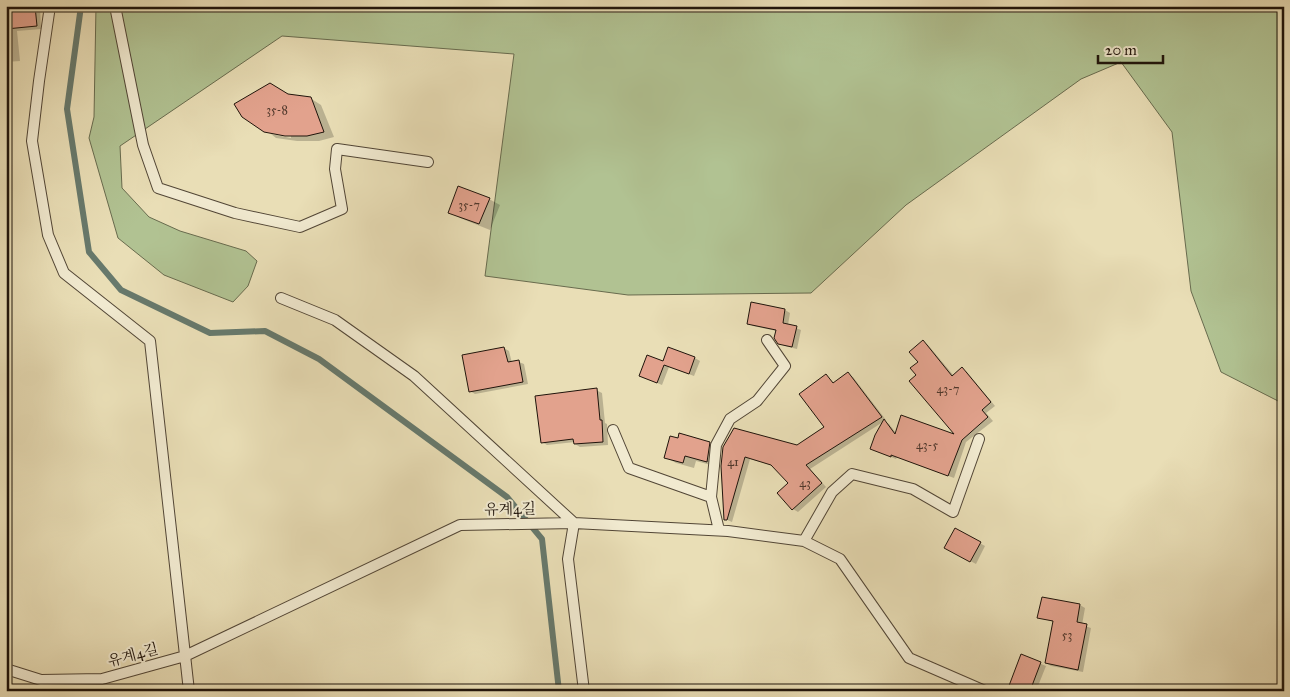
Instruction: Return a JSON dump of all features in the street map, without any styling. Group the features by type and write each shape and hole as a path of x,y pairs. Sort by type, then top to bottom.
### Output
{"lane":[{"path":"50,6 32,141 48,235 64,273 150,341 189,691"},
{"path":"115,6 143,146 158,188 235,214 300,228 342,209 335,169 337,149 428,162"},
{"path":"281,298 335,320 414,376 574,523 568,559 584,691"},
{"path":"719,530 711,497 716,445 730,420 757,401 785,366 767,340"},
{"path":"613,430 629,468 711,497"},
{"path":"804,541 832,492 852,474 913,489 953,512 979,439"},
{"name":"유계4길","path":"6,669 41,680 102,678 186,656 460,525 574,523 719,530 804,541 840,560 909,658 985,691"}],"green space":[{"path":"96,6 1284,6 1284,404 1221,372 1191,291 1172,132 1121,62 1081,79 906,205 811,293 628,295 485,276 514,54 282,36 120,146 122,188 149,217 180,231 246,251 257,261 248,286 233,302 164,275 118,238 89,138 94,117"}],"building":[{"path":"6,6 35,6 37,26 6,29"},
{"path":"270,83 288,94 311,97 324,132 307,136 285,136 264,132 242,117 234,104"},
{"path":"458,186 490,198 479,224 448,213"},
{"path":"751,302 785,309 783,323 797,326 792,347 778,344 774,338 776,330 747,324"},
{"path":"923,340 952,376 962,367 991,402 982,410 988,417 962,440 948,476 870,449 884,419 895,434 901,415 954,434 909,381 916,375 910,368 918,362 909,352"},
{"path":"504,347 508,362 519,360 523,382 469,392 462,355"},
{"path":"668,347 695,357 689,374 664,365 657,383 639,376 647,355 663,361"},
{"path":"848,372 882,417 806,465 822,483 792,510 777,493 788,483 771,465 745,457 727,520 724,520 721,466 723,447 734,428 797,445 824,427 799,394 826,374 833,383"},
{"path":"597,388 603,442 574,444 573,439 541,443 535,396"},
{"path":"679,433 710,442 707,462 685,456 683,463 664,458 670,436 678,438"},
{"path":"955,528 981,542 970,562 944,548"},
{"path":"1042,597 1080,604 1077,622 1087,624 1078,670 1045,663 1053,621 1037,618"},
{"path":"1021,654 1041,662 1030,691 1007,691"}],"waterway":[{"path":"81,6 67,109 89,252 121,290 210,333 265,331 319,359 507,497 542,539 559,691"}]}
